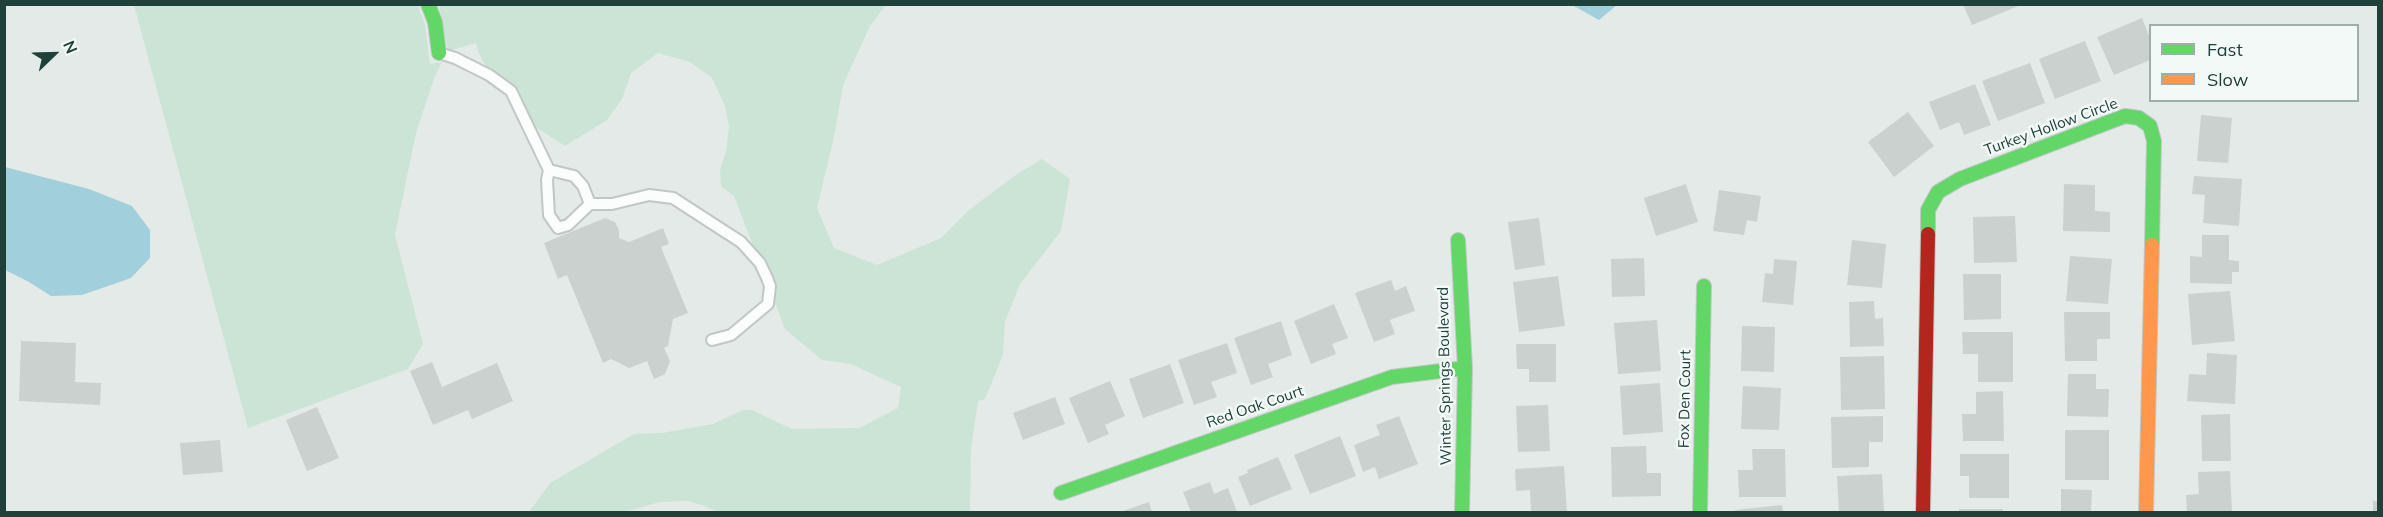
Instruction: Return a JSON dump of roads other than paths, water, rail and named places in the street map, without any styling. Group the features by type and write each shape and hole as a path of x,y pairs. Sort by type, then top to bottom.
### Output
{"street":[{"path":"428,4 435,22 439,53"},
{"name":"Turkey Hollow Circle","path":"1923,513 1928,210 1938,192 1960,179 2125,116 2139,118 2150,126 2154,141 2146,513"},
{"name":"Winter Springs Boulevard","path":"1458,240 1465,368 1462,513"},
{"name":"Fox Den Court","path":"1700,513 1704,286"},
{"name":"Red Oak Court","path":"1060,493 1392,377 1465,368"}],"lane":[{"path":"439,53 455,58 489,75 511,91 549,170 547,180 549,215 558,228 568,225 590,204 612,204 649,195 673,198 741,242 760,263 770,286 768,304 731,334 712,340"},
{"path":"549,170 574,176 583,186 590,204"}],"water":[{"path":"1572,5 1617,5 1599,20"},
{"path":"5,167 89,189 132,206 150,230 150,258 131,278 82,295 51,296 5,270"}]}
